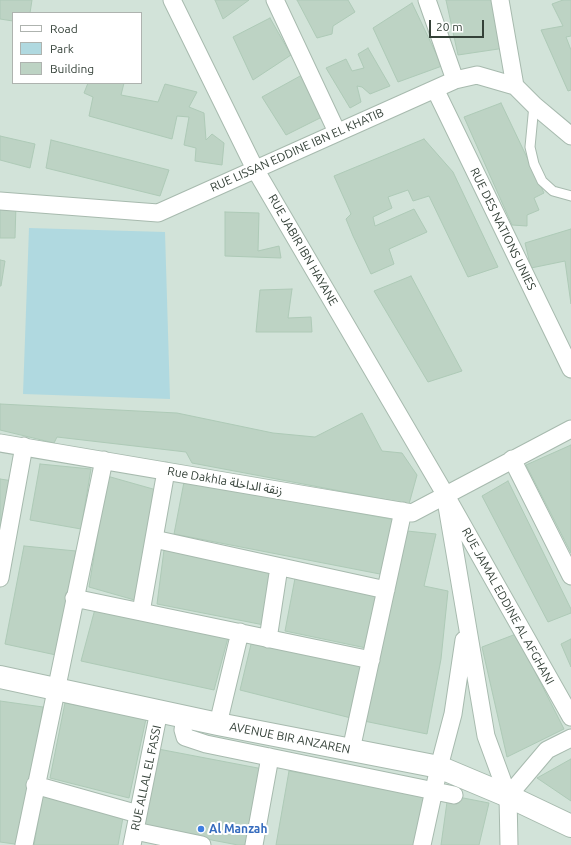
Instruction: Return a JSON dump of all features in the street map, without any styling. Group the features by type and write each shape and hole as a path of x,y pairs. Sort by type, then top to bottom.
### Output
{"street":[{"name":"RUE JABIR IBN HAYANE","path":"172,0 255,169 445,494"},
{"path":"275,0 337,132"},
{"path":"427,0 455,80"},
{"path":"500,0 515,86"},
{"name":"RUE LISSAN EDDINE IBN EL KHATIB","path":"0,201 158,213 455,80 477,75 515,86 534,105 571,136"},
{"name":"RUE DES NATIONS UNIES","path":"435,89 571,369"},
{"name":"Rue Dakhla زنقة الداخلة","path":"0,443 412,513 445,494 571,429"},
{"path":"0,578 24,446"},
{"path":"512,459 571,576"},
{"path":"24,845 74,598 104,460"},
{"path":"141,612 166,471"},
{"path":"445,494 486,736 508,796 509,845"},
{"name":"RUE JAMAL EDDINE AL AFGHANI","path":"445,494 571,717"},
{"path":"351,750 403,511"},
{"path":"154,538 386,590"},
{"path":"268,638 279,567"},
{"path":"74,598 371,660"},
{"path":"422,845 438,767 454,714 467,624"},
{"path":"218,724 240,632"},
{"name":"AVENUE BIR ANZAREN","path":"0,677 218,724 438,767 508,796 571,826"},
{"name":"RUE ALLAL EL FASSI","path":"134,838 159,711"},
{"path":"185,717 183,730 185,737 206,744 454,795"},
{"path":"508,796 547,750 571,738"},
{"path":"254,845 270,757"},
{"path":"36,785 138,814"},
{"path":"134,838 202,845"}],"lane":[{"path":"534,105 530,146 534,164 542,181 553,191 571,196"}],"shaded area":[{"path":"0,0 571,0 571,845 0,845"}],"green space":[{"path":"29,228 165,232 170,399 23,394"}],"building":[{"path":"0,0 32,0 30,12 12,12 12,21 0,19"},
{"path":"215,0 249,0 223,19"},
{"path":"297,0 348,0 355,12 333,26 332,34 317,38"},
{"path":"446,0 495,0 505,48 458,55"},
{"path":"563,0 571,0 571,36 566,37 571,50 571,90 568,91 541,30 563,26 552,4"},
{"path":"412,3 442,66 398,82 373,28"},
{"path":"270,18 291,55 253,80 233,37"},
{"path":"368,48 390,86 370,94 362,87 357,86 361,102 350,108 326,68 346,59 352,71 364,68 358,54"},
{"path":"302,75 322,117 286,135 262,97"},
{"path":"88,84 124,84 121,95 158,102 165,84 197,92 189,107 204,113 206,140 212,134 224,143 222,165 195,161 196,148 184,145 189,117 177,116 172,139 89,116 93,97 84,93"},
{"path":"501,103 544,193 534,198 539,210 527,215 527,226 512,225 464,117"},
{"path":"0,136 35,144 30,168 0,160"},
{"path":"424,139 453,172 498,267 468,277 429,196 413,201 408,190 388,197 392,208 373,217 375,226 414,209 427,232 389,249 394,264 371,274 346,219 351,214 334,176"},
{"path":"51,140 169,170 160,196 46,168"},
{"path":"0,204 16,204 15,238 0,238"},
{"path":"225,212 259,213 258,251 279,246 281,258 225,256"},
{"path":"571,229 571,304 565,261 531,268 525,243"},
{"path":"0,260 5,261 1,286 0,286"},
{"path":"411,276 462,371 428,382 374,291"},
{"path":"292,289 288,318 311,317 312,332 256,332 260,290"},
{"path":"0,404 177,413 273,433 315,437 362,413 382,451 402,453 417,475 409,504 192,463 186,452 57,437 54,443 0,430"},
{"path":"571,445 571,553 526,465"},
{"path":"40,464 91,469 81,529 30,520"},
{"path":"107,476 160,491 138,601 89,587"},
{"path":"0,479 13,481 0,549"},
{"path":"508,481 571,609 571,613 548,622 482,496"},
{"path":"184,482 396,520 385,575 174,534"},
{"path":"407,531 436,534 424,586 448,591 441,659 427,734 364,721"},
{"path":"24,546 76,551 56,655 5,644"},
{"path":"164,550 271,570 264,625 157,604"},
{"path":"296,573 378,592 366,648 285,631"},
{"path":"95,609 229,634 214,690 81,661"},
{"path":"516,634 564,729 507,757 482,647"},
{"path":"253,636 362,662 351,718 240,690"},
{"path":"571,639 571,667 561,644"},
{"path":"0,701 43,707 22,845 0,842"},
{"path":"65,703 146,719 129,798 50,778"},
{"path":"153,748 263,769 248,845 238,845 138,826"},
{"path":"571,759 571,801 537,778"},
{"path":"289,771 425,795 416,845 276,845"},
{"path":"43,793 124,812 118,845 34,845"},
{"path":"448,795 489,803 479,845 441,845"}],"place":[{"name":"Al Manzah","path":"201,829"}]}
